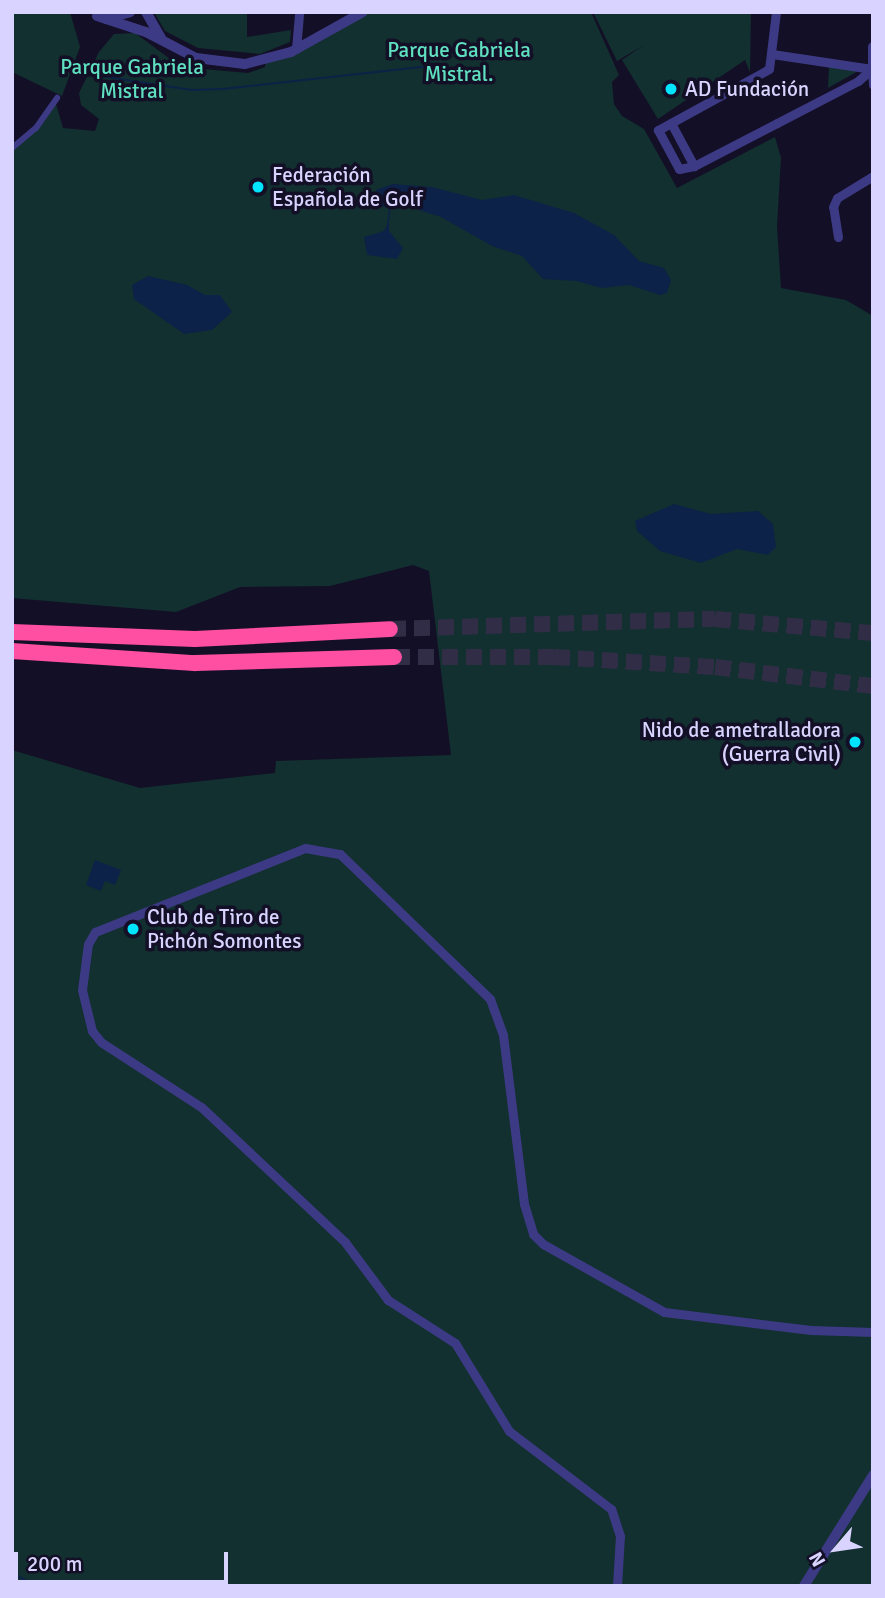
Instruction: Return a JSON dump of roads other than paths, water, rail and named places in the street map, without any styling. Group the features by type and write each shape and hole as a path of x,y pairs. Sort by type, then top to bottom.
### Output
{"highway":[{"path":"12,632 195,639 390,629"},
{"path":"12,651 195,663 394,657"}],"street":[{"path":"94,14 113,19 130,12"},
{"path":"145,12 162,40"},
{"path":"296,49 299,12"},
{"path":"94,14 162,40 196,58 226,63 266,61 296,49 363,12"},
{"path":"776,12 769,69 659,130 659,137 680,169 694,166 858,81 872,69"},
{"path":"873,47 873,85"},
{"path":"772,54 872,69"},
{"path":"12,148 36,128 57,98"},
{"path":"671,123 694,166"},
{"path":"838,237 833,207 837,198 873,176"},
{"path":"617,1586 620,1536 611,1509 509,1431 455,1343 388,1300 345,1242 201,1107 101,1042 92,1031 82,990 88,944 95,932 305,848 340,854 490,999 503,1035 526,1212 533,1234 543,1244 664,1312 811,1330 873,1332"},
{"path":"804,1586 873,1475"}],"water":[{"path":"393,184 432,187 482,200 514,195 574,213 614,235 639,261 664,268 671,280 667,293 660,295 629,285 602,288 576,281 543,279 522,256 492,246 441,217 400,204 391,207 389,221 389,231 403,248 397,259 367,255 364,237 384,231 387,225 389,209 378,204 376,190"},
{"path":"148,276 187,285 205,295 220,295 232,312 212,330 184,334 134,299 132,285"},
{"path":"674,504 711,514 758,511 773,524 776,547 768,555 737,549 701,563 660,551 637,531 635,521"},
{"path":"95,860 121,870 115,885 105,881 101,891 86,885"}],"waterway":[{"path":"94,75 192,90 442,65"},
{"path":"12,1573 36,1586"}],"tunnel":[{"path":"390,629 715,619 873,633"},
{"path":"394,657 554,657 715,667 873,686"}],"place":[{"name":"AD Fundación","path":"671,89"},
{"name":"Federación Española de Golf","path":"258,187"},
{"name":"Nido de ametralladora (Guerra Civil)","path":"855,742"},
{"name":"Club de Tiro de Pichón Somontes","path":"133,929"}],"park label":[{"name":"Parque Gabriela Mistral.","path":"459,62"},
{"name":"Parque Gabriela Mistral","path":"132,79"}]}
